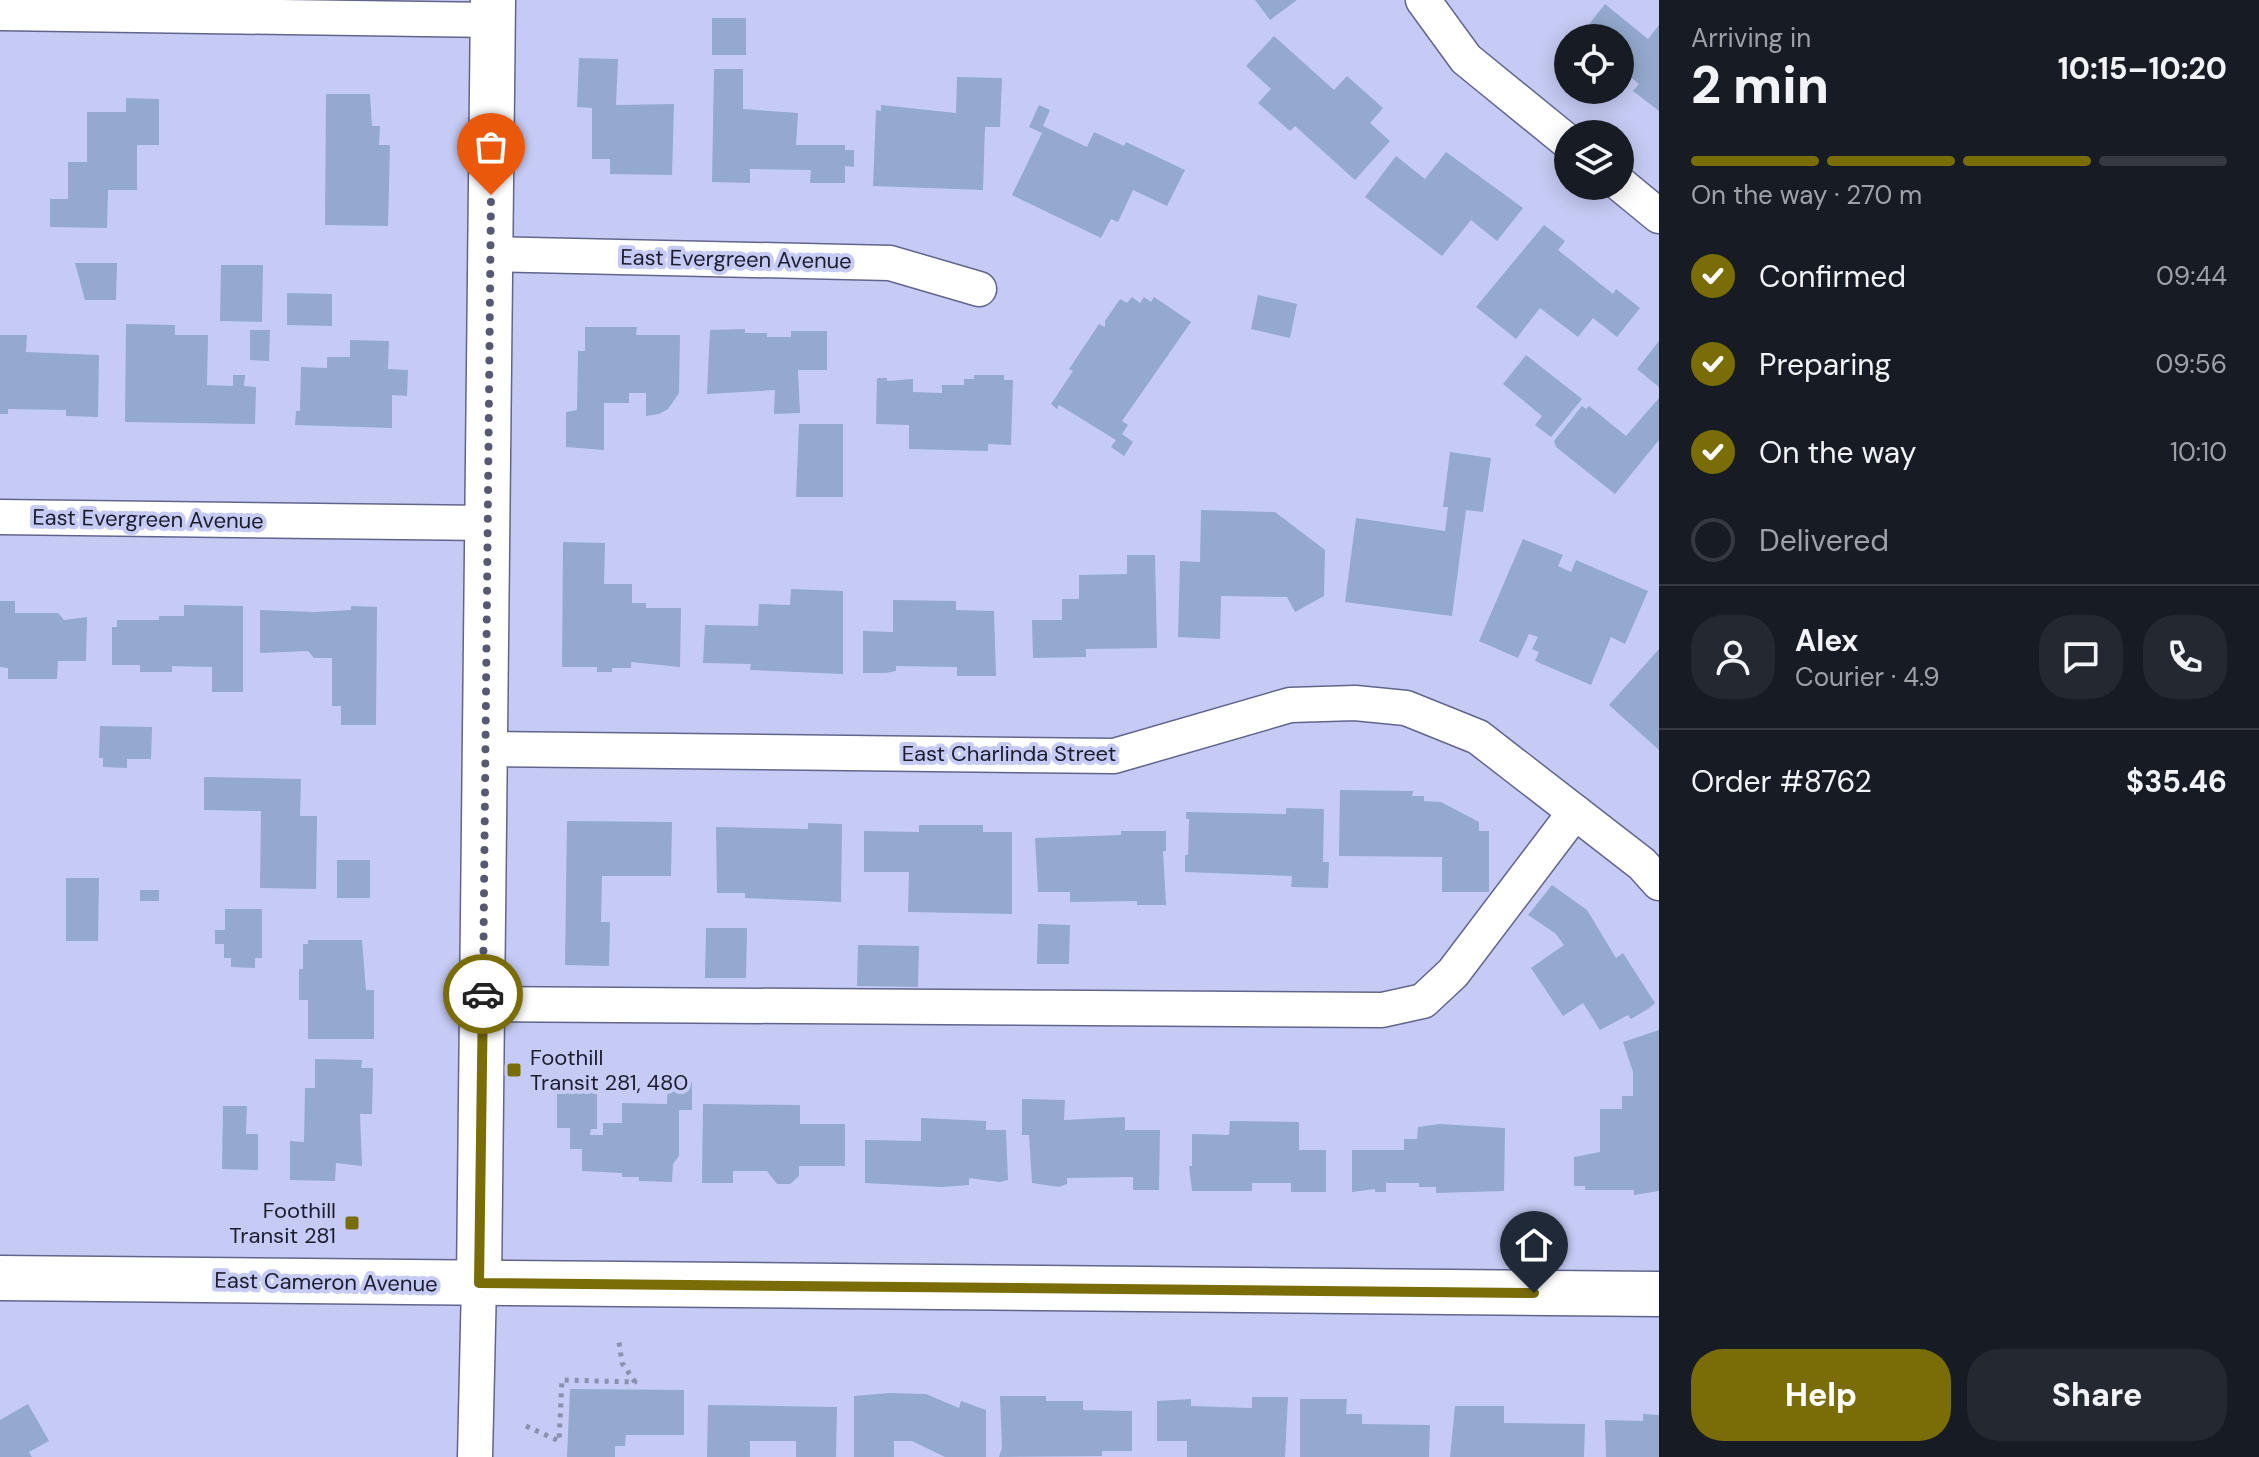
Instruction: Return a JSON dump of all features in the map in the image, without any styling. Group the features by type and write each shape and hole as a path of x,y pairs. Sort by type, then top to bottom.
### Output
{"main road":[{"path":"479,1283 493,10"},
{"name":"East Cameron Avenue","path":"0,1278 1659,1294"}],"street":[{"path":"1423,0 1466,59 1554,131"},
{"path":"0,13 493,10"},
{"path":"1634,195 1659,216"},
{"name":"East Evergreen Avenue","path":"490,254 890,263 979,289"},
{"name":"East Evergreen Avenue","path":"0,517 487,523"},
{"name":"East Charlinda Street","path":"486,749 1114,756 1290,705 1355,703 1406,708 1478,737 1642,864 1659,883"},
{"path":"483,1004 1382,1010 1423,1001 1453,973 1575,812"},
{"path":"475,1457 479,1283"}],"path":[{"path":"526,1426 559,1441 562,1380 635,1382 622,1363 619,1342"}],"building":[{"path":"1255,0 1297,0 1270,20"},
{"path":"1605,4 1630,24 1589,24"},
{"path":"712,18 746,18 746,55 712,55"},
{"path":"1659,25 1659,111 1634,92 1639,84 1634,80 1634,28 1648,39"},
{"path":"1274,36 1334,90 1347,76 1383,108 1370,123 1390,141 1355,180 1295,126 1290,131 1258,103 1271,89 1246,66"},
{"path":"579,58 618,59 616,105 674,104 672,175 610,174 610,159 592,159 592,108 577,107"},
{"path":"714,69 743,69 743,109 798,113 796,145 845,145 845,150 854,150 854,167 845,166 845,183 810,183 811,170 750,169 750,183 712,182"},
{"path":"957,77 1002,78 1000,127 985,127 983,190 873,186 876,110 881,111 881,105 956,113"},
{"path":"326,94 370,94 372,126 380,126 379,145 390,145 388,226 325,225"},
{"path":"126,98 159,99 159,145 137,145 137,190 108,190 107,228 50,227 50,199 68,199 68,162 87,162 87,112 126,112"},
{"path":"1039,105 1050,110 1043,126 1087,147 1094,132 1124,146 1126,142 1185,170 1167,206 1133,190 1118,222 1111,219 1101,238 1012,195 1042,133 1029,127"},
{"path":"1446,152 1523,208 1497,241 1471,220 1442,256 1365,197 1396,156 1425,179"},
{"path":"1544,225 1565,241 1558,250 1613,294 1616,289 1640,308 1617,337 1593,318 1578,337 1540,308 1516,339 1476,307"},
{"path":"75,263 117,263 116,300 85,300"},
{"path":"221,265 263,265 262,322 220,321"},
{"path":"287,293 332,294 332,326 287,325"},
{"path":"1258,295 1297,304 1290,338 1251,329"},
{"path":"1132,297 1140,303 1144,297 1151,302 1154,297 1191,322 1122,421 1128,425 1122,434 1133,442 1124,456 1111,447 1116,440 1059,405 1057,409 1051,404 1073,371 1069,369 1099,324 1105,327 1105,321 1120,299 1127,303"},
{"path":"126,324 175,325 175,335 208,335 207,385 233,386 233,375 245,375 244,386 256,387 255,424 125,422"},
{"path":"585,327 637,327 636,335 680,335 679,393 668,409 646,416 646,393 629,393 629,403 604,403 604,450 566,447 566,412 577,410 578,351 585,351"},
{"path":"745,329 745,333 767,333 767,337 791,337 791,331 827,331 827,370 798,370 800,413 774,414 775,390 707,394 710,330"},
{"path":"250,330 270,330 269,361 250,360"},
{"path":"0,335 27,335 26,352 99,355 98,417 66,416 66,410 8,409 8,414 0,414"},
{"path":"350,340 389,341 388,369 408,370 407,396 392,395 392,428 295,425 296,411 300,411 301,367 327,368 327,357 350,357"},
{"path":"1659,341 1659,387 1637,369"},
{"path":"1526,355 1582,399 1551,437 1535,425 1542,416 1503,384"},
{"path":"974,375 1004,375 1004,380 1013,380 1011,445 988,444 988,451 909,449 909,425 876,424 877,378 887,378 887,381 913,379 913,392 942,393 942,385 964,385 964,379 974,379"},
{"path":"1659,398 1659,440 1615,494 1556,447 1554,441 1582,406 1586,409 1589,406 1626,436"},
{"path":"799,424 843,424 843,497 796,497"},
{"path":"1450,452 1491,458 1483,512 1466,510 1452,616 1345,602 1356,518 1445,531 1448,507 1443,507"},
{"path":"1201,510 1275,512 1325,550 1324,596 1295,612 1287,597 1221,596 1220,639 1178,637 1180,561 1200,562"},
{"path":"1523,539 1563,555 1558,566 1571,572 1576,560 1648,591 1625,644 1611,637 1591,685 1535,661 1539,652 1532,649 1538,637 1529,634 1518,658 1479,641"},
{"path":"563,542 605,543 604,584 632,584 632,603 646,603 646,608 681,608 680,667 631,662 631,668 597,672 597,667 562,667"},
{"path":"1127,555 1155,555 1157,648 1086,649 1086,657 1033,658 1032,620 1062,620 1062,599 1079,599 1079,575 1127,574"},
{"path":"791,589 843,591 843,674 750,670 751,664 703,663 705,625 758,626 759,604 790,605"},
{"path":"893,600 956,601 956,610 994,611 996,676 957,676 957,667 896,666 896,671 863,673 863,631 893,632"},
{"path":"0,601 15,601 15,613 58,613 64,620 87,617 86,661 58,661 57,679 8,679 8,668 0,667"},
{"path":"184,605 243,606 243,692 212,692 212,667 172,666 172,672 140,672 140,665 112,665 112,627 117,627 117,620 159,620 159,616 184,616"},
{"path":"351,606 377,607 376,725 341,725 341,706 332,706 332,658 314,658 308,651 260,653 260,610 314,612 351,610"},
{"path":"1659,649 1659,750 1609,705"},
{"path":"100,726 152,727 151,759 127,759 127,768 103,767 103,758 99,758"},
{"path":"204,777 301,779 300,816 317,816 316,889 260,888 261,811 204,810"},
{"path":"1340,790 1413,791 1412,796 1424,796 1424,801 1441,802 1479,822 1479,831 1489,831 1489,892 1442,892 1442,857 1339,856"},
{"path":"1286,808 1324,809 1323,862 1329,862 1328,888 1291,887 1292,876 1185,872 1189,819 1186,819 1186,812 1286,814"},
{"path":"567,821 672,822 671,876 602,876 601,922 610,922 609,966 565,965"},
{"path":"808,823 842,824 841,902 745,898 745,893 717,893 716,827 808,829"},
{"path":"919,825 983,825 983,832 1012,832 1012,914 908,912 909,872 864,872 864,831 919,832"},
{"path":"1121,831 1166,831 1166,851 1163,851 1166,905 1137,905 1137,901 1070,902 1070,892 1038,892 1035,838 1121,835"},
{"path":"337,860 370,860 370,898 337,898"},
{"path":"66,878 99,878 98,941 66,941"},
{"path":"1552,885 1587,910 1616,958 1623,953 1655,1003 1648,1009 1631,1019 1628,1015 1600,1030 1583,1003 1563,1016 1531,968 1564,945 1555,933 1528,915"},
{"path":"140,890 159,890 159,901 140,901"},
{"path":"225,909 262,909 262,958 255,958 255,968 231,967 231,958 224,958 224,944 215,944 215,930 225,930"},
{"path":"1038,924 1070,925 1069,964 1037,964"},
{"path":"706,928 747,928 746,978 705,978"},
{"path":"308,940 362,940 366,990 374,990 374,1039 308,1039 308,1000 299,1000 299,969 303,969 303,944 308,944"},
{"path":"858,945 919,946 918,987 857,986"},
{"path":"1659,1030 1659,1191 1634,1195 1634,1190 1585,1190 1585,1186 1574,1186 1574,1157 1600,1152 1600,1109 1622,1109 1622,1096 1633,1096 1633,1072 1623,1042"},
{"path":"315,1059 362,1060 361,1068 373,1068 372,1114 360,1114 362,1166 336,1163 335,1181 290,1180 290,1141 304,1142 305,1088 315,1088"},
{"path":"668,1082 692,1082 692,1110 679,1110 679,1156 673,1164 672,1182 639,1181 639,1177 622,1177 622,1173 582,1171 582,1149 570,1149 570,1128 557,1128 557,1093 597,1093 597,1129 591,1129 590,1135 603,1135 603,1123 622,1123 622,1103 667,1104"},
{"path":"1022,1099 1065,1100 1064,1120 1125,1117 1125,1130 1160,1130 1159,1190 1133,1190 1133,1177 1067,1178 1067,1184 1059,1187 1032,1183 1029,1135 1022,1135"},
{"path":"703,1104 800,1105 800,1124 845,1124 845,1166 799,1166 799,1176 790,1184 777,1184 767,1171 733,1171 733,1183 702,1183"},
{"path":"223,1106 247,1106 246,1134 258,1134 258,1170 222,1169"},
{"path":"921,1118 986,1121 986,1130 1006,1130 1008,1180 1000,1182 969,1178 969,1185 942,1187 865,1183 865,1140 921,1141"},
{"path":"1230,1121 1299,1122 1299,1150 1326,1150 1326,1192 1291,1192 1291,1183 1252,1183 1252,1191 1192,1191 1189,1166 1192,1166 1192,1134 1229,1135"},
{"path":"1440,1124 1505,1128 1504,1191 1436,1193 1436,1187 1419,1187 1419,1183 1386,1183 1386,1192 1375,1192 1375,1189 1352,1192 1352,1150 1404,1150 1404,1139 1417,1139 1418,1127"},
{"path":"570,1389 684,1390 684,1435 626,1435 625,1446 615,1446 615,1457 567,1457"},
{"path":"926,1394 959,1408 961,1401 986,1410 986,1457 945,1457 912,1441 894,1441 894,1457 854,1457 854,1396"},
{"path":"1000,1396 1046,1396 1046,1401 1083,1401 1083,1410 1132,1411 1132,1451 1102,1451 1102,1456 999,1457 1002,1448"},
{"path":"1252,1397 1288,1397 1285,1457 1187,1457 1187,1441 1157,1441 1157,1401 1191,1399 1191,1406 1252,1408"},
{"path":"1300,1399 1347,1399 1346,1414 1362,1414 1362,1424 1430,1425 1429,1457 1300,1457"},
{"path":"28,1404 49,1441 29,1452 32,1457 0,1457 0,1420"},
{"path":"708,1405 837,1407 836,1457 796,1457 796,1441 750,1441 750,1457 707,1457"},
{"path":"1455,1406 1504,1406 1504,1423 1585,1424 1584,1457 1450,1457"},
{"path":"1643,1414 1659,1415 1659,1457 1606,1457 1605,1420 1643,1421"}],"way so far":[{"path":"483,994 491,195"}],"place":[{"name":"Foothill Transit 281, 480","path":"514,1070"},
{"name":"Foothill Transit 281","path":"352,1223"}],"route":[{"path":"483,994 479,1283 1534,1293"}]}
